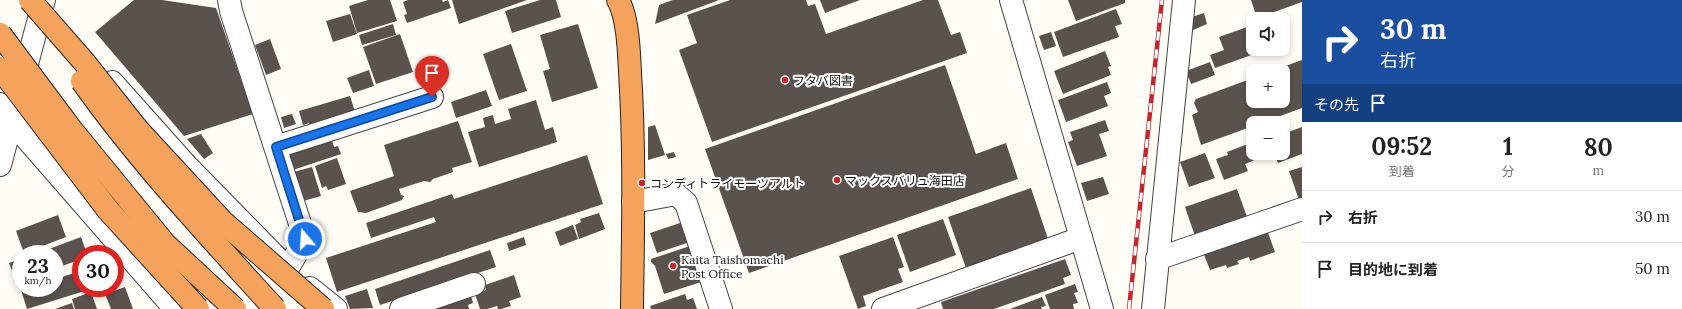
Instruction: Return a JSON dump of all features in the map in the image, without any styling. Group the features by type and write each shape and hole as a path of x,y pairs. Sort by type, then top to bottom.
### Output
{"highway":[{"path":"35,1 114,126 166,189 275,309"},
{"path":"35,1 138,130 222,221 323,309"},
{"path":"622,1 628,37 633,152 632,309"},
{"path":"0,34 71,129 165,244 234,309"},
{"path":"0,68 108,210 198,309"}],"street":[{"path":"230,0 231,11 305,239 288,268"},
{"path":"1011,0 1102,309"},
{"path":"1153,309 1184,0"},
{"path":"0,165 6,113 35,1"},
{"path":"35,1 187,166 288,268 336,309"},
{"path":"276,147 432,97"},
{"path":"6,113 175,309"},
{"path":"633,202 676,194 686,203 720,309"},
{"path":"1157,259 1302,209"},
{"path":"883,309 1082,238"},
{"path":"401,309 474,284"}],"building":[{"path":"134,0 162,0 216,8 253,114 184,136 95,32"},
{"path":"368,0 390,0 397,21 357,33 349,6"},
{"path":"408,0 442,0 443,2 448,0 451,8 407,23 404,15 407,14 403,2"},
{"path":"452,0 527,0 459,24"},
{"path":"540,0 556,0 561,17 512,33 505,11"},
{"path":"673,0 719,0 655,24 659,5"},
{"path":"730,0 806,0 808,6 815,4 826,34 923,0 938,0 951,35 960,32 967,53 712,142 679,50 697,43 687,15"},
{"path":"820,0 860,0 825,13"},
{"path":"1068,0 1125,0 1125,3 1076,21"},
{"path":"1251,0 1302,0 1302,2 1274,12 1255,12"},
{"path":"1116,9 1122,24 1115,26 1119,37 1063,57 1054,32"},
{"path":"1204,13 1207,24 1193,30 1189,18"},
{"path":"350,14 357,34 333,42 326,21"},
{"path":"393,24 396,35 362,45 359,35"},
{"path":"578,24 598,88 552,102 543,71 550,69 540,35"},
{"path":"1246,27 1246,56 1249,56 1215,68 1210,55 1224,50 1219,37"},
{"path":"1051,32 1056,46 1044,50 1039,36"},
{"path":"400,34 413,72 376,84 363,47"},
{"path":"270,39 281,69 266,75 255,45"},
{"path":"511,44 527,91 499,100 483,54"},
{"path":"1105,51 1111,66 1108,67 1111,75 1063,94 1054,71"},
{"path":"1302,60 1302,108 1280,116 1246,116 1246,129 1201,145 1192,115 1198,112 1194,103 1196,99 1246,81 1246,108 1290,108 1290,64"},
{"path":"1210,62 1215,75 1191,84 1186,71"},
{"path":"945,65 976,154 1006,143 1018,179 749,273 705,149"},
{"path":"369,70 374,86 353,93 347,78"},
{"path":"1107,82 1111,93 1104,96 1108,106 1066,122 1058,100"},
{"path":"486,90 492,106 456,118 451,102"},
{"path":"350,96 356,115 311,129 309,123 303,125 299,111"},
{"path":"536,100 545,130 553,127 557,142 479,167 468,132 485,127 483,118 493,115 495,124 511,119 508,109"},
{"path":"292,114 296,124 284,128 281,117"},
{"path":"1105,120 1109,131 1099,134 1107,156 1077,166 1068,142 1073,140 1070,132"},
{"path":"458,121 472,162 452,168 453,172 433,179 430,182 424,181 399,189 401,195 404,196 402,200 366,213 358,212 350,191 394,176 384,145"},
{"path":"655,125 665,155 648,160 648,127"},
{"path":"1302,127 1302,154 1290,158 1290,131"},
{"path":"201,134 213,153 204,159 187,139"},
{"path":"331,137 334,147 338,146 341,154 293,170 287,151"},
{"path":"1246,145 1246,160 1255,160 1245,164 1248,171 1224,180 1216,159 1228,155 1227,152"},
{"path":"674,152 676,157 668,159 666,154"},
{"path":"1205,153 1215,178 1189,187 1180,162"},
{"path":"587,155 603,204 337,292 326,258 436,222 434,217 371,238 366,223 452,194 454,199"},
{"path":"337,158 346,184 328,190 326,186 322,188 315,166"},
{"path":"1277,160 1286,160 1278,163"},
{"path":"312,167 321,196 303,201 294,172"},
{"path":"1302,167 1302,199 1299,200 1289,171"},
{"path":"1103,177 1109,194 1087,201 1081,183"},
{"path":"1031,188 1049,242 967,271 948,217"},
{"path":"1237,189 1247,217 1195,236 1185,207"},
{"path":"599,213 605,229 579,239 575,225 581,222 580,219"},
{"path":"58,215 66,237 45,245 21,245 16,231"},
{"path":"943,219 956,255 910,272 897,235"},
{"path":"683,222 688,234 685,235 687,243 657,253 650,233"},
{"path":"573,225 578,239 560,246 555,232"},
{"path":"1267,230 1275,252 1250,261 1249,257 1237,261 1239,264 1227,268 1226,265 1210,270 1203,252"},
{"path":"81,237 84,245 72,245 72,262 64,265 64,245 60,245"},
{"path":"524,237 526,245 509,251 507,243"},
{"path":"893,237 904,267 898,269 903,282 863,296 866,306 858,309 839,256"},
{"path":"690,246 701,282 664,294 655,266 651,262 651,259"},
{"path":"490,250 496,267 380,305 375,289"},
{"path":"1065,259 1071,275 1063,278 1065,284 994,309 943,309 941,302"},
{"path":"12,262 12,271 9,263"},
{"path":"72,274 72,295 27,309 23,297 64,297 64,276"},
{"path":"514,275 521,297 509,301 511,306 501,309 498,309 497,306 487,309 480,309 475,294 486,290 485,285"},
{"path":"1075,284 1078,292 1074,293 1078,303 1073,304 1074,309 1050,309 1045,295"},
{"path":"124,287 133,309 111,309 106,297 124,297"},
{"path":"367,289 373,308 350,309 345,296"},
{"path":"470,292 473,303 468,305 469,309 425,309"},
{"path":"685,294 687,300 693,298 697,309 651,309 650,306"},
{"path":"77,297 93,297 97,309 75,309 72,299"},
{"path":"1042,297 1046,306 1041,307 1042,309 1010,309"},
{"path":"72,303 74,309 55,309"}],"railway":[{"path":"1129,309 1162,0"}],"place":[{"name":"フタバ図書","path":"785,80"},
{"name":"マックスバリュ海田店","path":"837,180"},
{"name":"コンディトライモーツアルト","path":"642,183"},
{"name":"Kaita Taishomachi Post Office","path":"673,266"}],"route":[{"path":"305,239 276,147 432,97"}]}
